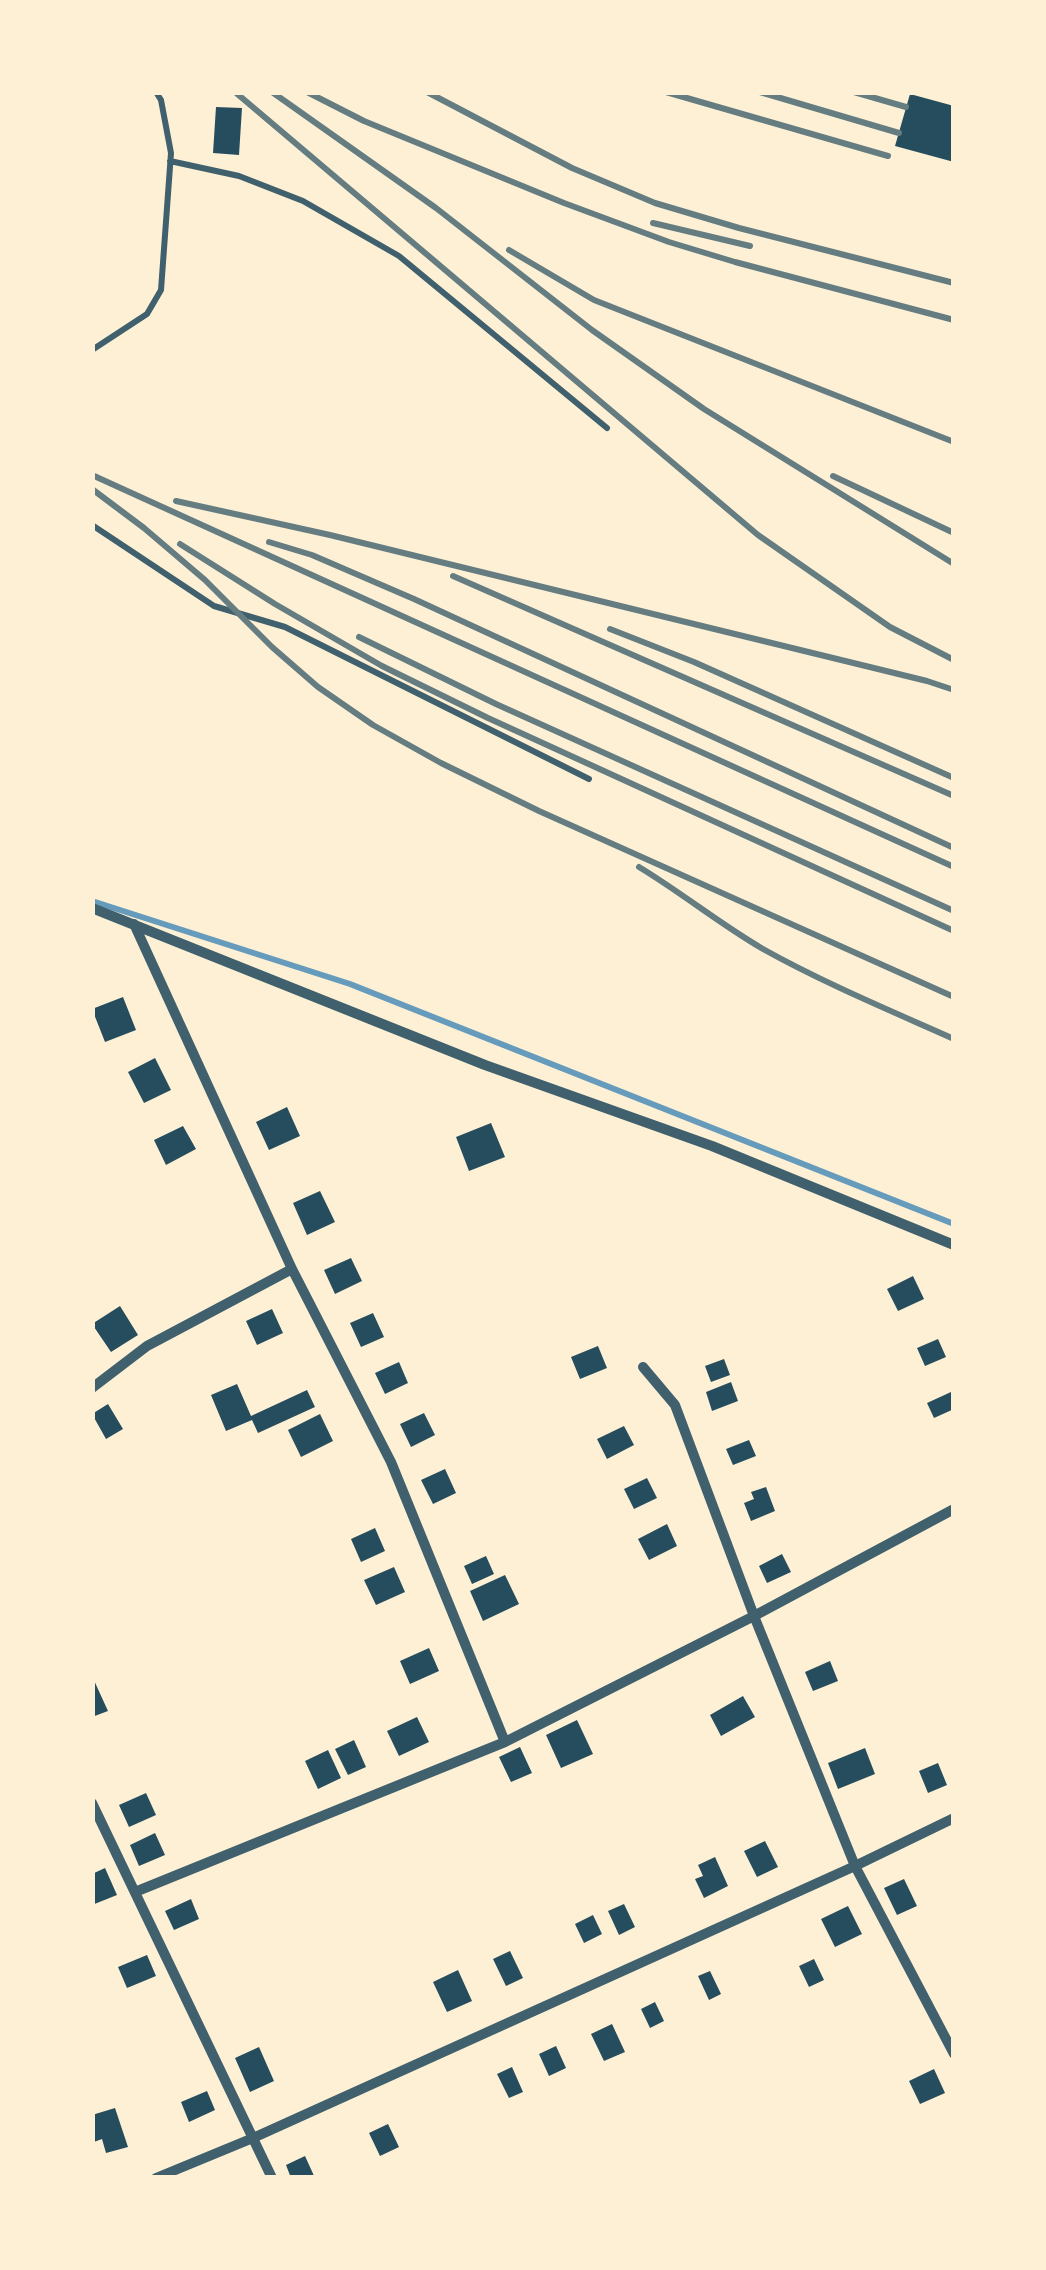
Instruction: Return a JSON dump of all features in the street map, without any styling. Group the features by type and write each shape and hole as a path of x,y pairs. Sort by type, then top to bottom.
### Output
{"street":[{"path":"92,908 485,1065 712,1146 954,1244"},
{"path":"134,923 292,1270 391,1462 506,1742"},
{"path":"92,1388 147,1346 292,1270"},
{"path":"643,1367 674,1405 855,1866 954,2054"},
{"path":"135,1892 506,1742 754,1616 954,1508"},
{"path":"92,1803 272,2178"},
{"path":"156,2178 253,2138 954,1818"}],"lane":[{"path":"92,350 147,314 161,290 170,160 161,100 156,92"},
{"path":"170,160 238,176 303,201 399,256 607,428"},
{"path":"92,525 214,606 285,627 589,779"}],"building":[{"path":"910,94 954,106 954,162 895,146"},
{"path":"216,107 242,108 239,155 213,153"},
{"path":"123,997 136,1030 105,1042 92,1009"},
{"path":"155,1058 171,1090 144,1103 128,1072"},
{"path":"287,1107 300,1136 269,1150 256,1122"},
{"path":"491,1123 505,1157 469,1171 456,1137"},
{"path":"183,1126 196,1149 166,1165 154,1140"},
{"path":"320,1191 335,1222 307,1235 293,1203"},
{"path":"351,1258 362,1281 335,1294 324,1270"},
{"path":"913,1276 924,1299 898,1311 887,1289"},
{"path":"120,1306 138,1335 111,1352 92,1324"},
{"path":"272,1309 283,1333 257,1345 246,1321"},
{"path":"373,1313 384,1337 361,1347 350,1323"},
{"path":"938,1339 946,1357 925,1366 917,1348"},
{"path":"598,1346 607,1368 580,1379 571,1357"},
{"path":"724,1359 730,1375 711,1382 705,1366"},
{"path":"399,1362 408,1383 385,1394 375,1373"},
{"path":"731,1382 738,1401 712,1411 706,1392"},
{"path":"237,1384 251,1416 307,1390 315,1407 258,1433 252,1420 226,1431 211,1395"},
{"path":"951,1392 954,1409 934,1418 927,1403"},
{"path":"108,1404 123,1429 106,1439 92,1414"},
{"path":"424,1413 435,1435 411,1447 400,1424"},
{"path":"320,1414 333,1441 301,1457 288,1430"},
{"path":"624,1426 634,1445 607,1459 597,1439"},
{"path":"749,1440 756,1456 733,1465 726,1449"},
{"path":"445,1469 456,1493 433,1504 421,1480"},
{"path":"647,1478 657,1498 634,1509 624,1489"},
{"path":"766,1487 775,1511 751,1521 744,1503 754,1499 751,1492"},
{"path":"667,1524 677,1546 649,1560 638,1539"},
{"path":"375,1528 385,1551 361,1562 351,1539"},
{"path":"782,1554 791,1572 767,1583 759,1566"},
{"path":"486,1556 494,1574 472,1584 464,1566"},
{"path":"394,1567 405,1592 376,1605 364,1580"},
{"path":"505,1575 519,1604 483,1621 470,1591"},
{"path":"429,1648 439,1671 410,1684 400,1661"},
{"path":"830,1661 838,1681 813,1691 805,1672"},
{"path":"92,1676 108,1711 92,1717"},
{"path":"743,1696 755,1717 721,1736 710,1715"},
{"path":"417,1717 429,1742 399,1756 387,1731"},
{"path":"577,1720 593,1754 561,1768 546,1735"},
{"path":"354,1740 366,1767 348,1775 335,1749"},
{"path":"520,1747 532,1773 511,1782 499,1757"},
{"path":"865,1748 875,1774 838,1789 828,1763"},
{"path":"328,1750 341,1778 318,1789 305,1761"},
{"path":"938,1763 947,1785 928,1793 919,1771"},
{"path":"146,1793 156,1815 129,1827 119,1805"},
{"path":"155,1833 165,1855 139,1866 130,1845"},
{"path":"765,1841 778,1867 757,1877 744,1851"},
{"path":"715,1857 728,1886 704,1898 695,1879 703,1876 698,1865"},
{"path":"105,1868 117,1895 92,1905 92,1874"},
{"path":"904,1879 917,1906 897,1915 884,1888"},
{"path":"191,1899 199,1919 174,1930 165,1911"},
{"path":"624,1904 635,1927 619,1935 608,1911"},
{"path":"848,1906 862,1934 835,1947 821,1919"},
{"path":"593,1915 602,1934 584,1943 575,1924"},
{"path":"510,1951 523,1978 506,1986 493,1959"},
{"path":"147,1955 156,1976 127,1988 118,1967"},
{"path":"814,1959 824,1980 809,1987 799,1966"},
{"path":"458,1970 472,2001 447,2012 433,1982"},
{"path":"710,1971 721,1994 709,2000 698,1976"},
{"path":"655,2002 664,2021 650,2028 641,2009"},
{"path":"612,2024 625,2052 604,2061 591,2034"},
{"path":"556,2046 566,2068 549,2076 539,2054"},
{"path":"259,2047 274,2081 250,2092 235,2058"},
{"path":"512,2067 523,2092 509,2098 497,2074"},
{"path":"934,2069 945,2093 920,2104 909,2081"},
{"path":"207,2091 215,2110 189,2122 181,2102"},
{"path":"115,2108 128,2147 106,2153 102,2139 94,2142 92,2115"},
{"path":"388,2124 399,2147 380,2156 369,2133"},
{"path":"305,2156 315,2178 291,2178 286,2165"}],"waterway":[{"path":"92,901 350,984 954,1224"}],"railway":[{"path":"235,92 758,535 890,627 954,660"},
{"path":"272,92 436,208 592,330 704,409 954,564"},
{"path":"307,92 364,121 669,242 954,320"},
{"path":"427,92 572,168 655,203 954,283"},
{"path":"666,92 888,156"},
{"path":"760,92 899,133"},
{"path":"854,92 906,107"},
{"path":"653,223 750,246"},
{"path":"509,250 594,300 954,442"},
{"path":"92,475 954,867"},
{"path":"833,476 954,533"},
{"path":"92,489 205,580 318,687 373,725 539,811 954,997"},
{"path":"176,501 330,535 954,690"},
{"path":"269,542 312,555 414,599 954,848"},
{"path":"180,544 382,666 954,931"},
{"path":"453,576 954,796"},
{"path":"610,629 694,662 954,778"},
{"path":"359,637 496,704 954,911"},
{"path":"639,867 763,949 954,1039"}]}
